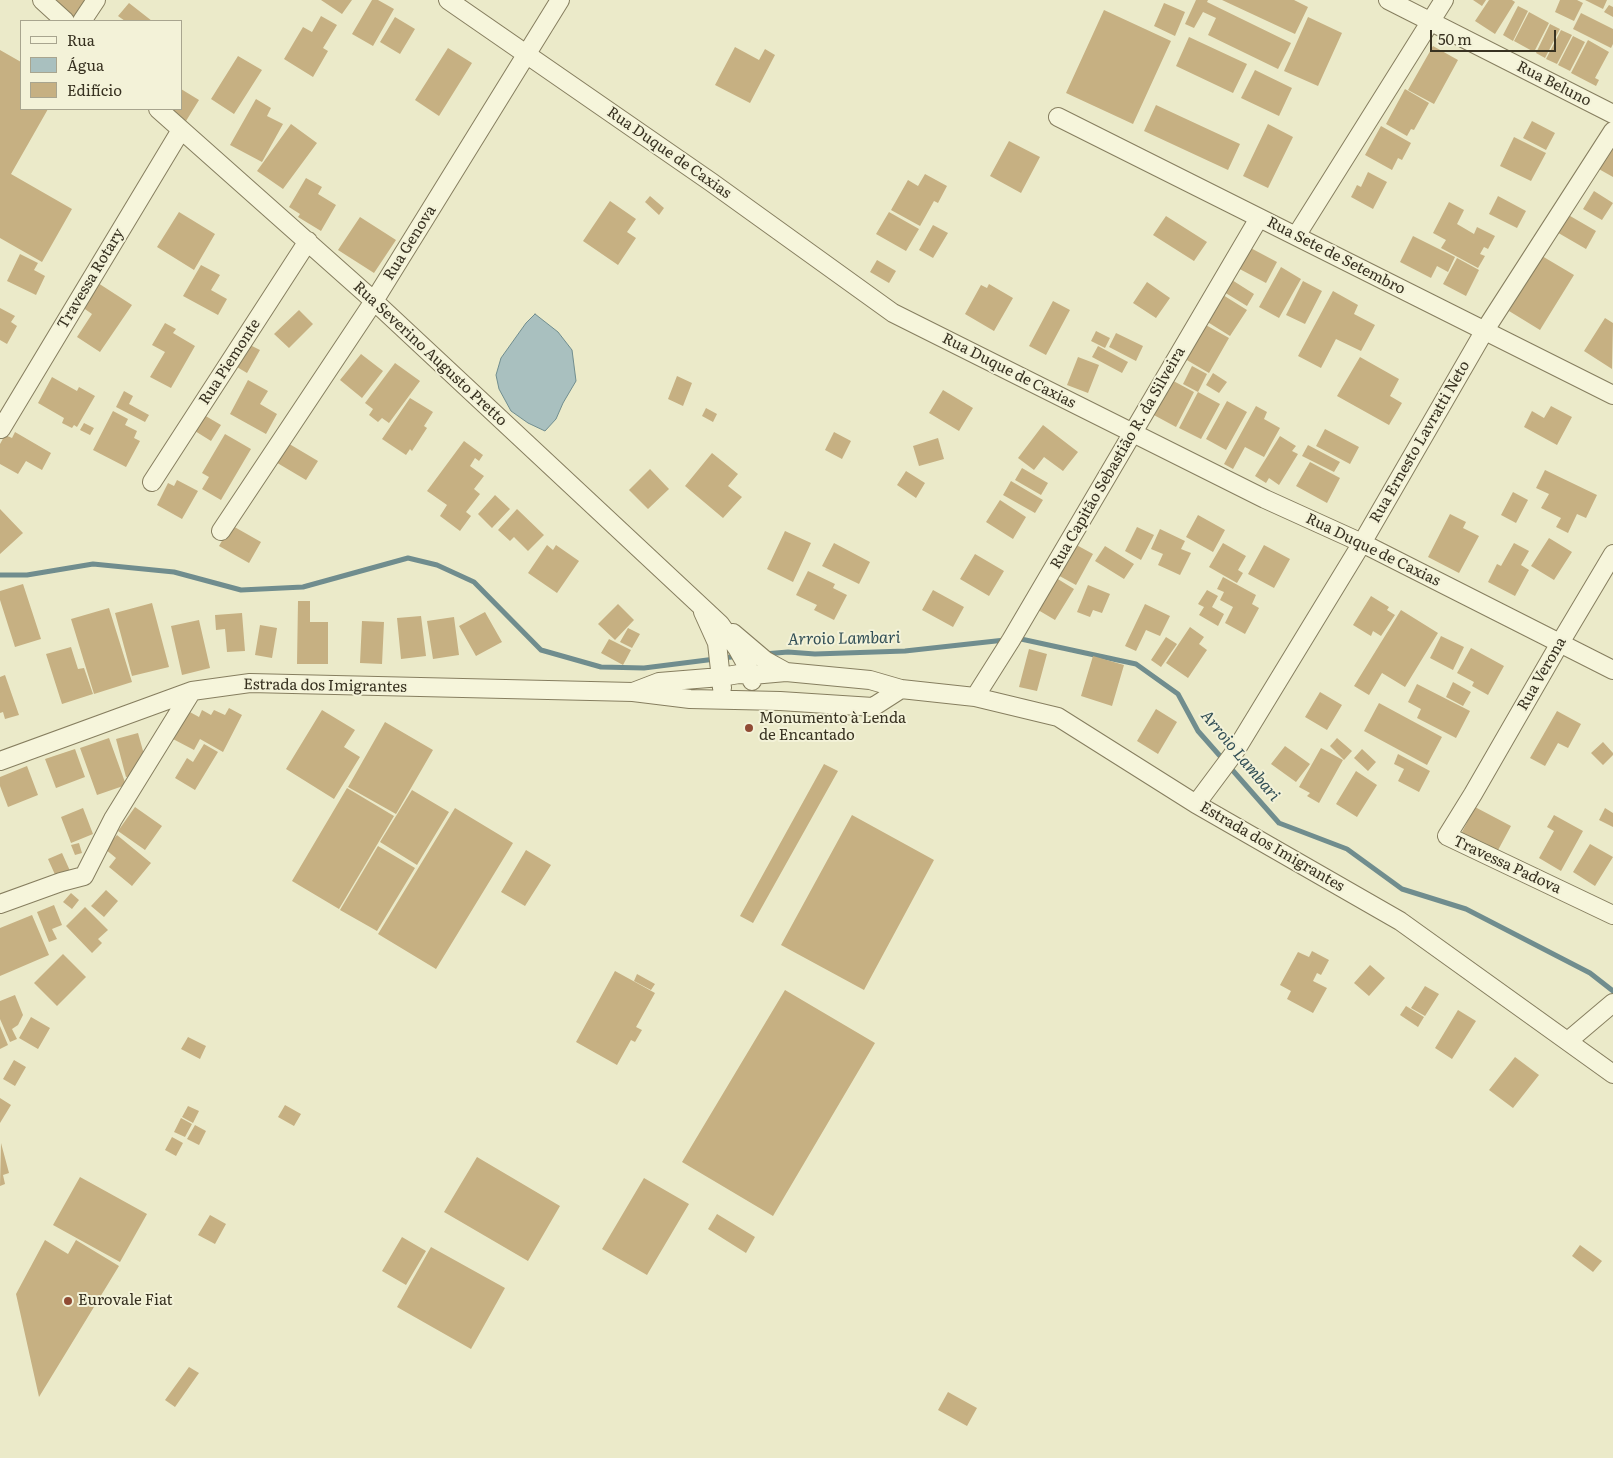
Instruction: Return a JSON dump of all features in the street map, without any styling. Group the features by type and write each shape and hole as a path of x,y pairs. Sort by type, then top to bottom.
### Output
{"street":[{"path":"42,0 64,20"},
{"path":"83,20 96,0"},
{"name":"Rua Duque de Caxias","path":"448,0 711,182 893,313 1265,499 1362,543 1613,670"},
{"name":"Rua Genova","path":"221,531 374,301 560,0"},
{"name":"Rua Beluno","path":"1388,0 1613,114"},
{"path":"1296,236 1444,0"},
{"name":"Rua Severino Augusto Pretto","path":"159,110 374,301 741,644"},
{"name":"Rua Sete de Setembro","path":"1058,117 1613,395"},
{"name":"Travessa Rotary","path":"1,428 181,130"},
{"name":"Rua Ernesto Lavratti Neto","path":"1196,804 1234,753 1362,543 1484,330 1613,131"},
{"name":"Rua Capitão Sebastião R. da Silveira","path":"975,697 1011,640 1259,218"},
{"name":"Rua Piemonte","path":"152,482 308,241"},
{"name":"Rua Verona","path":"1473,794 1613,554"},
{"name":"Rua Severino Augusto Pretto","path":"698,603 717,643 724,699"},
{"path":"741,644 786,672"},
{"path":"741,644 750,672 750,699"},
{"name":"Estrada dos Imigrantes","path":"633,692 659,682 721,673 786,672 870,680 901,689 975,697 1058,717 1196,804 1400,920 1613,1074"},
{"name":"Estrada dos Imigrantes","path":"0,760 192,691 250,683 633,692 690,699 750,699 873,707 901,689"},
{"path":"0,904 61,882 84,876 113,818 192,691"},
{"name":"Travessa Padova","path":"1473,794 1447,836 1613,915"},
{"path":"1568,1042 1613,1003"}],"water":[{"path":"535,314 558,332 572,350 576,381 556,419 545,431 528,423 511,411 499,389 496,375 501,358 526,323"}],"building":[{"path":"47,0 93,0 75,20"},
{"path":"321,0 352,0 342,14"},
{"path":"372,0 378,0 394,9 373,46 352,34"},
{"path":"1196,0 1208,0 1207,2 1291,43 1278,69 1208,35 1216,18 1203,12 1194,28 1185,24"},
{"path":"1222,0 1294,0 1308,7 1295,34"},
{"path":"1473,0 1486,0 1482,6"},
{"path":"1489,0 1512,0 1515,2 1495,34 1475,21"},
{"path":"1560,0 1577,0 1583,3 1574,21 1555,12"},
{"path":"1585,0 1607,0 1603,9"},
{"path":"129,3 151,20 124,20 118,16"},
{"path":"1164,3 1185,12 1175,36 1154,26"},
{"path":"1609,5 1613,7 1613,17 1604,12"},
{"path":"1518,6 1528,11 1513,41 1503,35"},
{"path":"1104,10 1171,41 1133,124 1066,93"},
{"path":"1529,12 1549,23 1534,52 1514,41"},
{"path":"1581,13 1613,29 1613,44 1611,48 1573,29"},
{"path":"321,16 337,25 323,48 328,51 313,77 284,59 303,27 312,32"},
{"path":"395,17 415,29 400,54 380,42"},
{"path":"1308,17 1342,33 1318,86 1284,71"},
{"path":"1550,24 1560,29 1545,58 1536,53"},
{"path":"1561,30 1572,35 1557,64 1546,59"},
{"path":"1573,36 1585,42 1570,71 1558,65"},
{"path":"1189,37 1247,64 1233,93 1176,66"},
{"path":"1588,40 1609,52 1595,78 1599,80 1596,86 1571,73"},
{"path":"1433,46 1458,60 1434,104 1408,90"},
{"path":"735,47 759,60 765,49 775,55 750,103 715,85"},
{"path":"448,48 472,63 439,116 415,100"},
{"path":"0,50 20,61 20,110 47,110 11,174 72,209 42,262 0,238"},
{"path":"238,56 262,70 234,114 211,99"},
{"path":"1255,70 1292,88 1279,116 1241,98"},
{"path":"1405,89 1429,103 1414,130 1411,129 1407,136 1386,124"},
{"path":"182,90 199,100 186,121 168,110 182,110"},
{"path":"256,99 271,108 267,116 283,124 262,162 230,145"},
{"path":"1156,105 1240,144 1228,170 1144,131"},
{"path":"1532,121 1555,133 1546,150 1523,138"},
{"path":"291,124 317,143 283,189 257,171"},
{"path":"1268,124 1293,137 1268,188 1243,176"},
{"path":"1381,126 1411,143 1402,160 1398,158 1392,170 1365,155"},
{"path":"1514,137 1546,153 1531,181 1500,166"},
{"path":"1009,141 1040,157 1021,193 990,176"},
{"path":"1613,147 1613,177 1597,168"},
{"path":"1368,172 1387,182 1373,209 1351,197 1357,185 1361,187"},
{"path":"925,174 947,186 938,203 934,201 920,226 891,210 908,180 918,186"},
{"path":"306,178 322,187 318,194 336,205 321,231 298,217 300,214 289,207"},
{"path":"1594,191 1613,203 1602,220 1583,209"},
{"path":"650,196 664,208 659,215 645,202"},
{"path":"1498,196 1526,211 1517,228 1489,214"},
{"path":"610,201 636,219 627,232 636,238 618,265 583,241"},
{"path":"1449,202 1464,210 1457,224 1474,234 1477,227 1495,236 1488,249 1484,247 1480,254 1485,256 1478,268 1441,248 1446,240 1433,233"},
{"path":"179,212 215,234 194,270 157,247"},
{"path":"889,212 919,229 906,251 876,234"},
{"path":"1565,213 1596,231 1586,249 1555,231"},
{"path":"1166,216 1207,242 1194,261 1153,235"},
{"path":"360,217 396,240 374,273 338,250"},
{"path":"933,225 948,233 933,258 919,250"},
{"path":"1413,236 1455,257 1448,272 1437,266 1431,278 1400,262"},
{"path":"1245,245 1277,262 1266,283 1234,266"},
{"path":"20,254 38,263 34,270 45,276 36,295 7,281"},
{"path":"1542,256 1574,275 1540,330 1509,311"},
{"path":"1457,258 1479,270 1466,296 1443,284"},
{"path":"877,260 896,271 889,283 870,272"},
{"path":"201,265 220,275 211,290 227,299 218,315 183,296"},
{"path":"1281,267 1301,279 1279,318 1259,307"},
{"path":"1232,280 1254,294 1247,306 1224,292"},
{"path":"1303,281 1322,291 1305,324 1286,315"},
{"path":"1147,282 1170,298 1156,318 1133,303"},
{"path":"98,283 132,305 100,352 77,337 92,314 82,307"},
{"path":"989,284 1013,298 994,331 965,314 981,285 987,288"},
{"path":"1333,291 1358,305 1354,314 1375,325 1361,351 1336,339 1321,368 1298,356"},
{"path":"1223,295 1247,310 1230,336 1206,321"},
{"path":"1053,301 1070,310 1046,355 1029,346"},
{"path":"0,308 15,316 11,322 17,326 7,344 0,340"},
{"path":"299,310 313,324 289,348 274,334"},
{"path":"1605,318 1613,323 1612,369 1584,351"},
{"path":"165,323 176,329 173,333 195,346 171,388 150,377 165,352 152,345"},
{"path":"1204,324 1229,338 1209,373 1185,359"},
{"path":"1096,331 1110,338 1105,348 1091,341"},
{"path":"1116,333 1143,346 1136,361 1109,347"},
{"path":"244,342 260,350 247,373 232,364"},
{"path":"1098,346 1128,362 1122,373 1092,357"},
{"path":"361,354 383,371 362,398 340,380"},
{"path":"1078,357 1099,365 1088,393 1067,385"},
{"path":"1360,357 1399,379 1390,396 1402,403 1389,425 1337,396"},
{"path":"395,363 420,381 389,423 382,418 378,422 369,415 373,409 365,403"},
{"path":"1192,366 1207,374 1198,392 1183,384"},
{"path":"1213,373 1227,382 1219,393 1206,385"},
{"path":"677,376 692,383 683,406 668,399"},
{"path":"52,377 77,391 79,387 95,396 77,427 74,425 72,428 62,423 64,418 38,403"},
{"path":"1166,377 1194,392 1176,427 1152,414"},
{"path":"248,380 268,391 260,404 277,414 266,434 230,414"},
{"path":"943,390 973,408 959,431 929,413"},
{"path":"124,391 133,396 129,404 149,415 145,422 116,407"},
{"path":"1198,392 1220,404 1201,439 1179,428"},
{"path":"410,398 433,412 424,426 427,428 412,451 410,449 406,455 382,439"},
{"path":"1227,401 1247,412 1226,450 1206,439"},
{"path":"1256,406 1267,412 1264,419 1280,428 1264,457 1245,447 1233,469 1224,464"},
{"path":"1551,406 1572,417 1557,445 1524,427 1532,411 1544,418"},
{"path":"706,408 717,414 713,422 702,416"},
{"path":"113,411 128,419 125,425 137,431 134,438 140,441 126,467 93,450"},
{"path":"204,415 221,425 211,441 195,431"},
{"path":"84,423 94,428 90,435 80,430"},
{"path":"1043,425 1078,452 1063,471 1044,457 1034,470 1018,458"},
{"path":"1325,429 1359,447 1350,464 1316,446"},
{"path":"15,432 51,453 42,470 26,461 18,474 0,464 0,444 5,435 12,438"},
{"path":"834,432 851,441 842,459 825,450"},
{"path":"225,434 251,449 221,500 202,489 209,477 202,473"},
{"path":"1280,436 1296,446 1292,451 1298,454 1279,485 1269,478 1266,483 1255,476"},
{"path":"938,438 944,459 919,466 913,446"},
{"path":"464,441 483,455 479,461 475,458 470,466 484,476 474,489 480,494 466,512 471,516 460,531 440,516 447,505 427,491"},
{"path":"286,442 318,461 306,480 274,461"},
{"path":"1308,445 1340,462 1334,472 1302,456"},
{"path":"712,453 738,474 728,486 742,497 723,518 685,486"},
{"path":"1310,462 1340,478 1327,503 1296,486"},
{"path":"1022,468 1048,483 1041,495 1015,480"},
{"path":"650,469 669,489 648,509 629,490"},
{"path":"1545,470 1597,495 1586,518 1577,514 1568,533 1556,527 1561,518 1541,508 1549,494 1536,488"},
{"path":"906,471 925,483 916,498 897,485"},
{"path":"177,480 198,491 182,519 157,505 168,483 174,486"},
{"path":"1011,481 1043,500 1035,513 1003,495"},
{"path":"1513,492 1528,500 1516,523 1501,515"},
{"path":"495,495 510,509 492,528 478,514"},
{"path":"1000,500 1026,517 1013,539 986,522"},
{"path":"0,509 23,533 0,554"},
{"path":"517,509 544,535 528,551 514,537 510,541 498,530"},
{"path":"1450,514 1466,522 1463,528 1479,536 1459,573 1428,557"},
{"path":"1198,515 1225,530 1213,552 1186,537"},
{"path":"231,525 261,542 249,563 219,546"},
{"path":"1137,527 1154,535 1141,560 1125,551"},
{"path":"1160,529 1185,541 1181,549 1191,553 1180,575 1158,565 1163,554 1151,549"},
{"path":"785,531 811,543 793,582 767,569"},
{"path":"1549,538 1572,552 1554,580 1531,566"},
{"path":"1071,542 1093,554 1076,585 1054,573"},
{"path":"834,543 870,562 859,584 822,566"},
{"path":"1223,543 1246,556 1238,570 1243,573 1237,583 1209,567"},
{"path":"1514,543 1529,551 1521,565 1529,570 1515,596 1488,582 1497,564 1501,566"},
{"path":"547,545 553,550 556,545 579,561 557,593 528,573"},
{"path":"1264,545 1290,559 1274,588 1248,574"},
{"path":"1105,546 1134,564 1124,579 1095,561"},
{"path":"975,554 1004,571 989,596 960,579"},
{"path":"808,571 835,584 833,588 847,595 834,620 814,610 817,605 796,595"},
{"path":"1053,576 1074,589 1055,620 1033,607"},
{"path":"1223,577 1256,595 1252,604 1259,608 1245,634 1225,623 1233,607 1220,600 1224,592 1217,589"},
{"path":"23,584 41,639 15,647 0,600 0,591"},
{"path":"1088,585 1110,594 1102,613 1093,610 1090,617 1077,612"},
{"path":"933,590 964,607 953,627 922,610"},
{"path":"1207,590 1218,596 1212,607 1224,614 1218,626 1199,615 1204,607 1198,604"},
{"path":"1371,596 1389,607 1387,610 1395,615 1381,636 1373,631 1371,636 1353,625"},
{"path":"298,601 310,601 310,622 328,622 328,664 297,664"},
{"path":"152,603 169,667 132,676 115,613"},
{"path":"618,604 634,620 615,640 598,624"},
{"path":"1145,604 1170,616 1160,636 1146,630 1136,651 1125,646"},
{"path":"109,608 132,682 94,694 71,619"},
{"path":"1401,610 1438,633 1405,687 1382,673 1369,695 1354,686"},
{"path":"485,612 502,642 476,656 459,626"},
{"path":"242,613 245,651 227,652 225,629 216,630 215,615"},
{"path":"421,616 426,656 401,659 397,618"},
{"path":"454,617 459,655 433,659 427,621"},
{"path":"199,620 210,668 182,675 171,626"},
{"path":"362,621 384,622 382,664 360,663"},
{"path":"260,625 277,628 272,658 255,655"},
{"path":"1190,627 1204,637 1199,644 1207,650 1188,678 1166,663"},
{"path":"628,628 640,634 632,648 620,642"},
{"path":"1441,636 1464,647 1453,670 1430,658"},
{"path":"1166,637 1177,644 1161,667 1151,660"},
{"path":"609,639 631,650 623,665 601,653"},
{"path":"71,647 78,669 84,668 93,694 62,704 46,654"},
{"path":"1471,648 1504,666 1488,695 1472,686 1474,682 1457,673"},
{"path":"1029,649 1047,654 1037,691 1019,687"},
{"path":"1093,656 1124,665 1112,706 1081,696"},
{"path":"5,675 19,715 5,719 3,712 0,713 0,677"},
{"path":"1453,682 1471,692 1463,706 1446,697"},
{"path":"1417,684 1470,711 1456,738 1417,718 1421,709 1408,702"},
{"path":"1320,692 1342,705 1327,730 1305,717"},
{"path":"1379,703 1442,737 1427,765 1364,731"},
{"path":"229,708 242,715 223,752 200,739 194,750 173,739 188,711 199,717 202,710 211,715 214,710 225,715"},
{"path":"1156,709 1177,722 1158,754 1137,741"},
{"path":"322,710 355,730 344,747 360,757 334,799 286,769"},
{"path":"1557,711 1581,724 1568,748 1558,743 1545,766 1530,758"},
{"path":"385,722 433,750 396,814 348,787"},
{"path":"138,733 145,758 141,763 135,765 137,775 126,777 116,739"},
{"path":"109,738 126,785 97,795 80,748"},
{"path":"1337,738 1352,751 1344,760 1330,746"},
{"path":"1603,742 1613,755 1603,765 1591,753"},
{"path":"204,744 218,752 195,790 175,778 187,758 193,762"},
{"path":"1285,746 1310,764 1296,782 1271,764"},
{"path":"1321,748 1343,760 1319,803 1307,796 1310,793 1299,787"},
{"path":"75,749 85,777 56,788 45,759"},
{"path":"1362,749 1376,762 1368,771 1354,758"},
{"path":"1398,754 1430,771 1419,792 1398,781 1404,769 1394,764"},
{"path":"824,764 838,771 753,923 740,916"},
{"path":"27,766 38,795 8,807 0,786 0,777"},
{"path":"1356,771 1377,785 1357,817 1336,804"},
{"path":"347,788 394,816 339,909 292,881"},
{"path":"412,790 449,812 417,865 380,842"},
{"path":"135,807 162,826 145,850 118,831"},
{"path":"1475,807 1511,826 1497,852 1461,834"},
{"path":"83,808 93,834 71,843 61,817"},
{"path":"455,808 513,843 436,969 378,934"},
{"path":"1605,808 1613,813 1613,827 1599,820"},
{"path":"852,815 934,860 864,990 781,945"},
{"path":"1554,815 1583,831 1561,871 1539,858 1554,831 1547,827"},
{"path":"117,835 151,863 132,886 109,867 116,858 105,849"},
{"path":"79,843 82,853 75,855 71,845"},
{"path":"1590,844 1613,857 1595,886 1573,872"},
{"path":"378,846 415,868 377,931 340,910"},
{"path":"526,850 551,865 525,906 501,892"},
{"path":"62,853 71,873 57,879 48,859"},
{"path":"106,890 118,901 104,917 91,906"},
{"path":"71,893 79,900 72,909 63,902"},
{"path":"54,905 62,925 52,929 57,939 49,942 37,912"},
{"path":"85,907 108,930 98,939 102,943 92,953 66,926"},
{"path":"32,915 49,955 0,976 0,928"},
{"path":"1312,951 1329,960 1321,975 1317,973 1313,981 1327,988 1313,1013 1287,999 1291,991 1280,985 1298,952 1309,957"},
{"path":"63,954 86,977 57,1006 34,983"},
{"path":"1370,965 1385,978 1369,996 1354,983"},
{"path":"615,971 655,993 636,1027 642,1030 635,1042 631,1040 617,1065 576,1042"},
{"path":"637,974 655,984 651,990 634,981"},
{"path":"1425,986 1439,994 1425,1016 1411,1008"},
{"path":"785,990 875,1043 773,1216 682,1162"},
{"path":"15,995 23,1015 18,1025 12,1029 17,1039 10,1042 0,1019 0,1001"},
{"path":"1406,1006 1424,1017 1418,1027 1400,1015"},
{"path":"1458,1010 1476,1021 1452,1059 1435,1048"},
{"path":"31,1017 50,1028 38,1049 19,1038"},
{"path":"0,1026 8,1045 0,1049"},
{"path":"188,1037 206,1046 200,1059 181,1049"},
{"path":"1515,1057 1539,1075 1513,1108 1489,1090"},
{"path":"14,1060 26,1067 15,1086 3,1079"},
{"path":"0,1098 11,1105 0,1123"},
{"path":"285,1105 301,1114 294,1126 278,1117"},
{"path":"188,1106 199,1111 193,1123 182,1117"},
{"path":"181,1118 192,1124 185,1137 174,1132"},
{"path":"195,1125 206,1131 199,1145 187,1139"},
{"path":"172,1137 183,1143 176,1156 165,1150"},
{"path":"1,1143 9,1173 3,1175 5,1184 0,1186"},
{"path":"477,1157 560,1206 528,1261 444,1212"},
{"path":"80,1177 147,1214 120,1262 53,1225"},
{"path":"644,1178 689,1204 647,1275 602,1249"},
{"path":"717,1214 755,1237 746,1253 708,1229"},
{"path":"210,1215 226,1224 215,1244 198,1235"},
{"path":"402,1237 426,1251 406,1285 382,1271"},
{"path":"45,1240 68,1254 76,1240 119,1266 39,1397 16,1294"},
{"path":"1580,1245 1602,1261 1593,1272 1572,1256"},
{"path":"431,1247 505,1288 471,1349 397,1307"},
{"path":"189,1367 199,1373 175,1407 165,1400"},
{"path":"948,1392 977,1408 967,1426 938,1410"}],"waterway":[{"name":"Arroio Lambari","path":"0,575 27,575 93,564 174,572 241,590 303,587 408,558 437,565 474,582 541,650 601,667 644,668 739,656"},
{"name":"Arroio Lambari","path":"1016,639 1136,664 1178,694 1198,731 1279,823 1347,849 1402,889 1466,909 1590,973 1613,991"},
{"name":"Arroio Lambari","path":"764,654 905,651 1005,640"}],"place":[{"name":"Monumento à Lenda de Encantado","path":"749,728"},
{"name":"Eurovale Fiat","path":"68,1301"}]}
